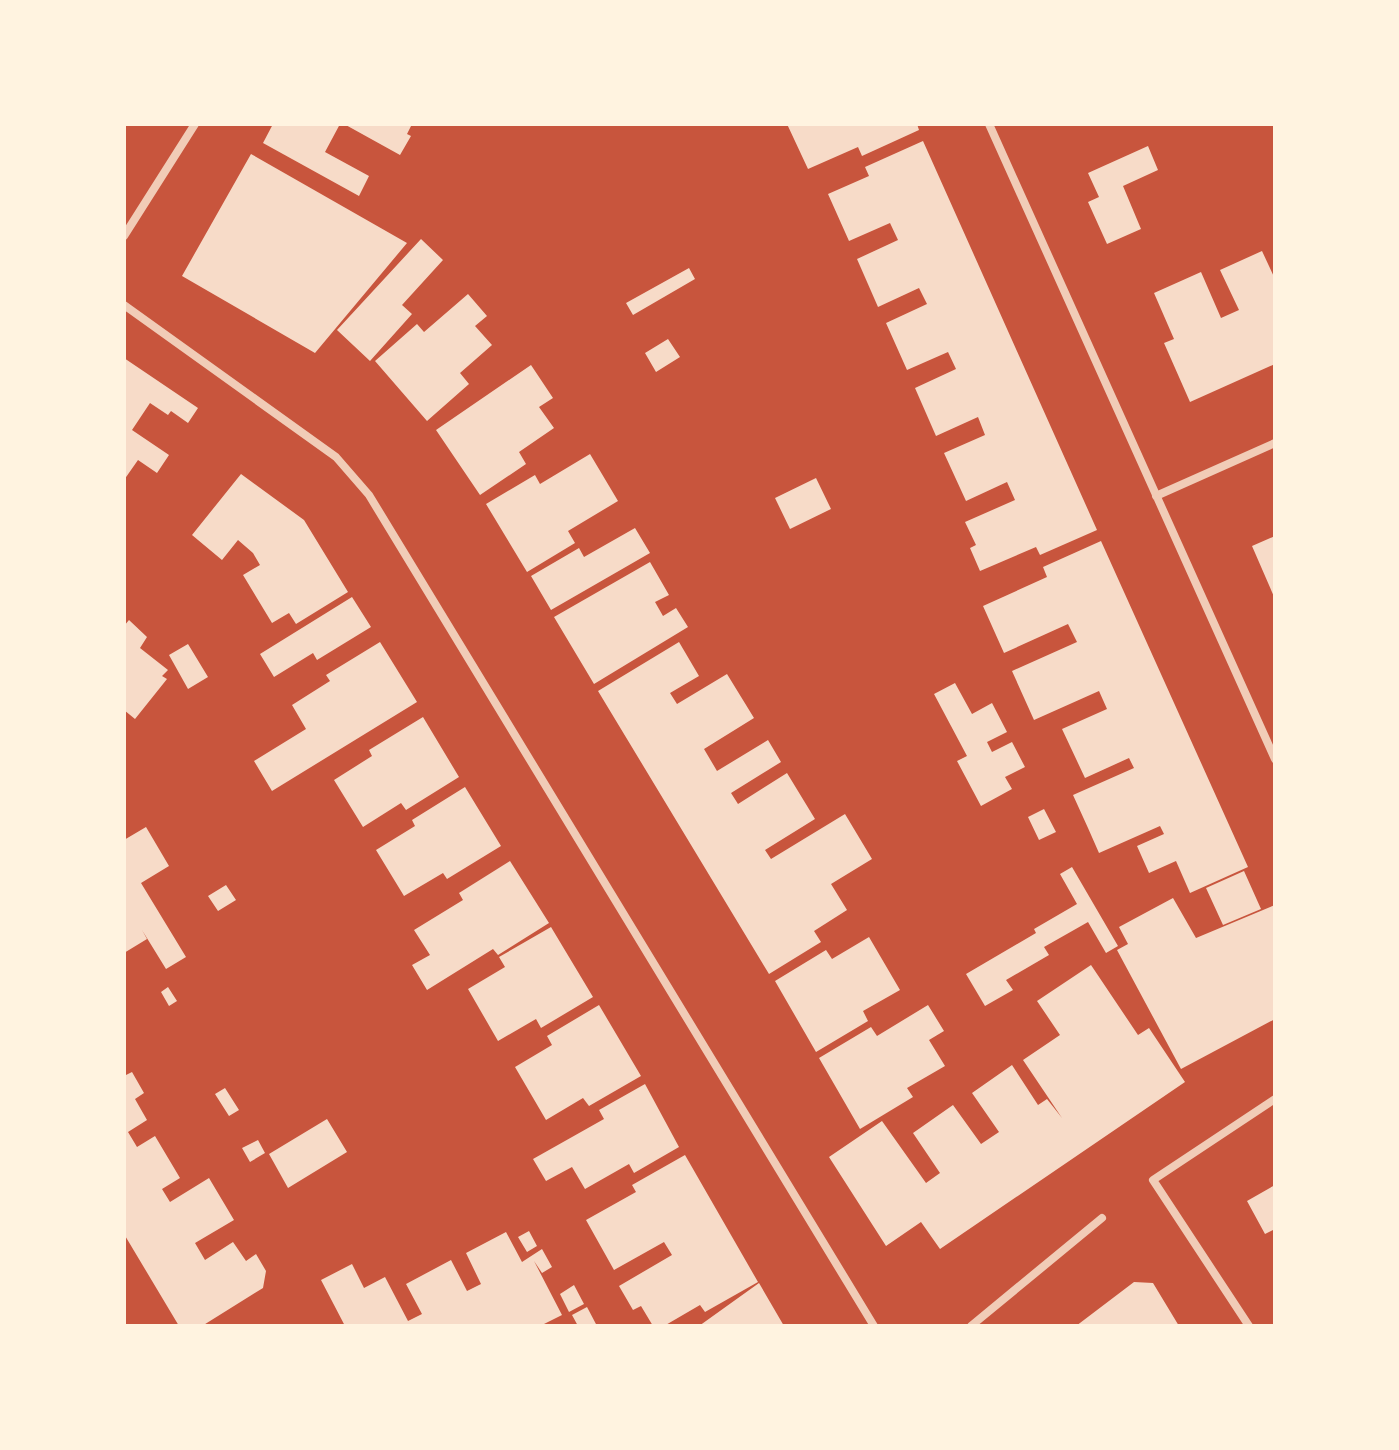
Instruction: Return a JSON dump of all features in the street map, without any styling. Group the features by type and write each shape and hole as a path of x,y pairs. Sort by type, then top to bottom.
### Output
{"street":[{"path":"124,236 195,124"},
{"path":"989,124 1275,759"},
{"path":"124,305 336,457 369,495 874,1326"},
{"path":"1156,496 1275,443"},
{"path":"1249,1326 1153,1180 1275,1099"},
{"path":"971,1326 1102,1218"}],"building":[{"path":"273,124 340,124 325,152 369,176 359,196 263,143"},
{"path":"344,124 412,124 407,134 411,136 400,155"},
{"path":"787,124 917,124 919,130 862,156 858,147 808,169"},
{"path":"923,141 1097,530 1040,555 1036,547 980,571 970,548 976,545 965,522 1015,500 1007,482 966,501 944,453 985,435 978,417 936,436 915,388 956,369 948,352 907,370 886,323 927,304 919,288 878,307 857,259 898,240 890,223 849,241 828,194 869,176 865,167"},
{"path":"1148,146 1158,170 1123,186 1141,229 1107,244 1088,202 1099,197 1088,173"},
{"path":"251,154 407,243 315,353 182,276"},
{"path":"421,239 443,260 402,305 412,314 370,361 337,330"},
{"path":"1262,251 1275,279 1275,364 1190,402 1164,343 1174,339 1154,293 1201,272 1221,318 1239,310 1220,270"},
{"path":"689,268 695,279 633,315 626,303"},
{"path":"468,294 487,316 475,326 492,345 460,373 469,384 427,421 375,361 417,324 424,332"},
{"path":"668,339 680,357 656,372 645,353"},
{"path":"124,358 198,408 188,423 171,411 168,415 150,403 132,430 169,455 157,473 138,460 124,480"},
{"path":"531,365 553,398 539,407 554,428 519,452 526,464 480,495 436,430"},
{"path":"590,454 618,501 568,531 575,543 527,572 486,504 535,475 540,484"},
{"path":"241,474 304,520 348,592 296,624 289,613 272,623 243,575 260,565 253,553 238,540 222,560 192,535"},
{"path":"816,478 831,509 790,529 775,498"},
{"path":"635,528 650,553 551,610 531,576 579,548 584,557"},
{"path":"1275,536 1275,599 1252,546"},
{"path":"1101,541 1248,867 1190,893 1176,861 1149,873 1137,846 1164,834 1160,826 1099,853 1073,795 1134,768 1129,758 1085,778 1062,729 1107,709 1099,691 1034,720 1012,671 1077,642 1068,624 1004,653 983,606 1047,577 1043,567"},
{"path":"650,562 669,595 655,602 663,616 676,608 688,627 594,684 554,617"},
{"path":"352,597 371,627 317,660 313,653 274,677 260,654"},
{"path":"129,620 147,637 140,648 168,670 162,676 167,679 135,719 124,710 124,626"},
{"path":"380,642 417,702 272,791 254,761 306,729 292,705 330,681 326,675"},
{"path":"679,642 699,676 670,693 677,704 727,674 754,718 704,749 717,771 768,740 781,762 731,793 738,804 787,773 815,819 765,850 771,859 845,814 872,859 831,884 847,910 814,931 821,942 769,974 598,691"},
{"path":"188,644 208,677 188,689 169,655"},
{"path":"955,683 972,714 992,703 1007,732 987,742 992,752 1012,742 1025,767 1005,777 1012,789 981,806 957,761 967,756 934,694"},
{"path":"423,717 459,777 406,810 401,803 363,827 334,780 372,756 369,750"},
{"path":"465,787 501,846 447,879 443,873 404,896 376,850 415,826 412,820"},
{"path":"1044,809 1056,832 1039,840 1028,817"},
{"path":"146,827 169,866 141,883 186,957 166,969 142,930 147,939 124,953 124,840"},
{"path":"510,861 549,923 498,955 493,949 427,990 412,965 430,955 414,930 463,900 459,893"},
{"path":"1072,867 1118,946 1106,953 1088,922 1044,947 1049,955 1006,980 1013,990 985,1006 966,974 1036,933 1034,929 1077,904 1060,874"},
{"path":"1244,871 1261,909 1223,925 1206,888"},
{"path":"226,885 236,900 218,911 208,896"},
{"path":"1173,898 1196,938 1275,905 1275,1019 1181,1069 1117,950 1128,944 1119,927"},
{"path":"551,927 593,997 541,1028 536,1019 498,1041 468,989 505,967 499,957"},
{"path":"869,937 900,990 863,1011 868,1021 816,1052 775,981 826,950 832,959"},
{"path":"1091,965 1138,1035 1149,1028 1185,1082 940,1249 921,1222 886,1246 829,1157 882,1121 926,1183 940,1173 913,1133 953,1105 981,1144 999,1132 972,1093 1012,1065 1038,1105 1047,1099 1062,1118 1023,1060 1060,1035 1037,1001"},
{"path":"168,987 177,1001 169,1006 161,992"},
{"path":"599,1005 641,1076 589,1106 583,1098 546,1120 515,1067 552,1045 547,1036"},
{"path":"928,1005 944,1031 929,1040 945,1066 907,1088 913,1097 860,1129 819,1058 871,1027 877,1036"},
{"path":"132,1072 144,1093 135,1099 147,1120 128,1132 137,1147 155,1136 180,1178 162,1189 170,1202 209,1178 234,1220 195,1243 205,1260 233,1242 246,1261 256,1254 266,1271 263,1288 202,1326 179,1326 124,1234 124,1076"},
{"path":"645,1084 679,1147 634,1173 629,1164 585,1189 572,1167 546,1181 533,1159 604,1119 599,1110"},
{"path":"225,1088 239,1110 229,1116 215,1094"},
{"path":"327,1119 347,1152 288,1188 269,1154"},
{"path":"258,1140 265,1153 250,1162 242,1148"},
{"path":"685,1155 758,1282 705,1312 700,1305 664,1326 653,1326 641,1306 633,1310 619,1286 672,1255 664,1242 614,1270 586,1220 636,1192 632,1185"},
{"path":"1275,1185 1275,1229 1265,1234 1247,1201"},
{"path":"529,1231 537,1246 527,1252 518,1237"},
{"path":"506,1232 522,1262 542,1249 552,1267 542,1273 534,1261 562,1315 540,1326 345,1326 321,1280 352,1264 364,1288 385,1277 408,1321 422,1314 406,1284 451,1260 467,1291 481,1284 466,1253"},
{"path":"1134,1282 1153,1283 1179,1326 1076,1326"},
{"path":"759,1283 784,1326 699,1326"},
{"path":"574,1285 584,1304 569,1312 560,1294"},
{"path":"587,1307 597,1326 578,1326 572,1315"}]}
